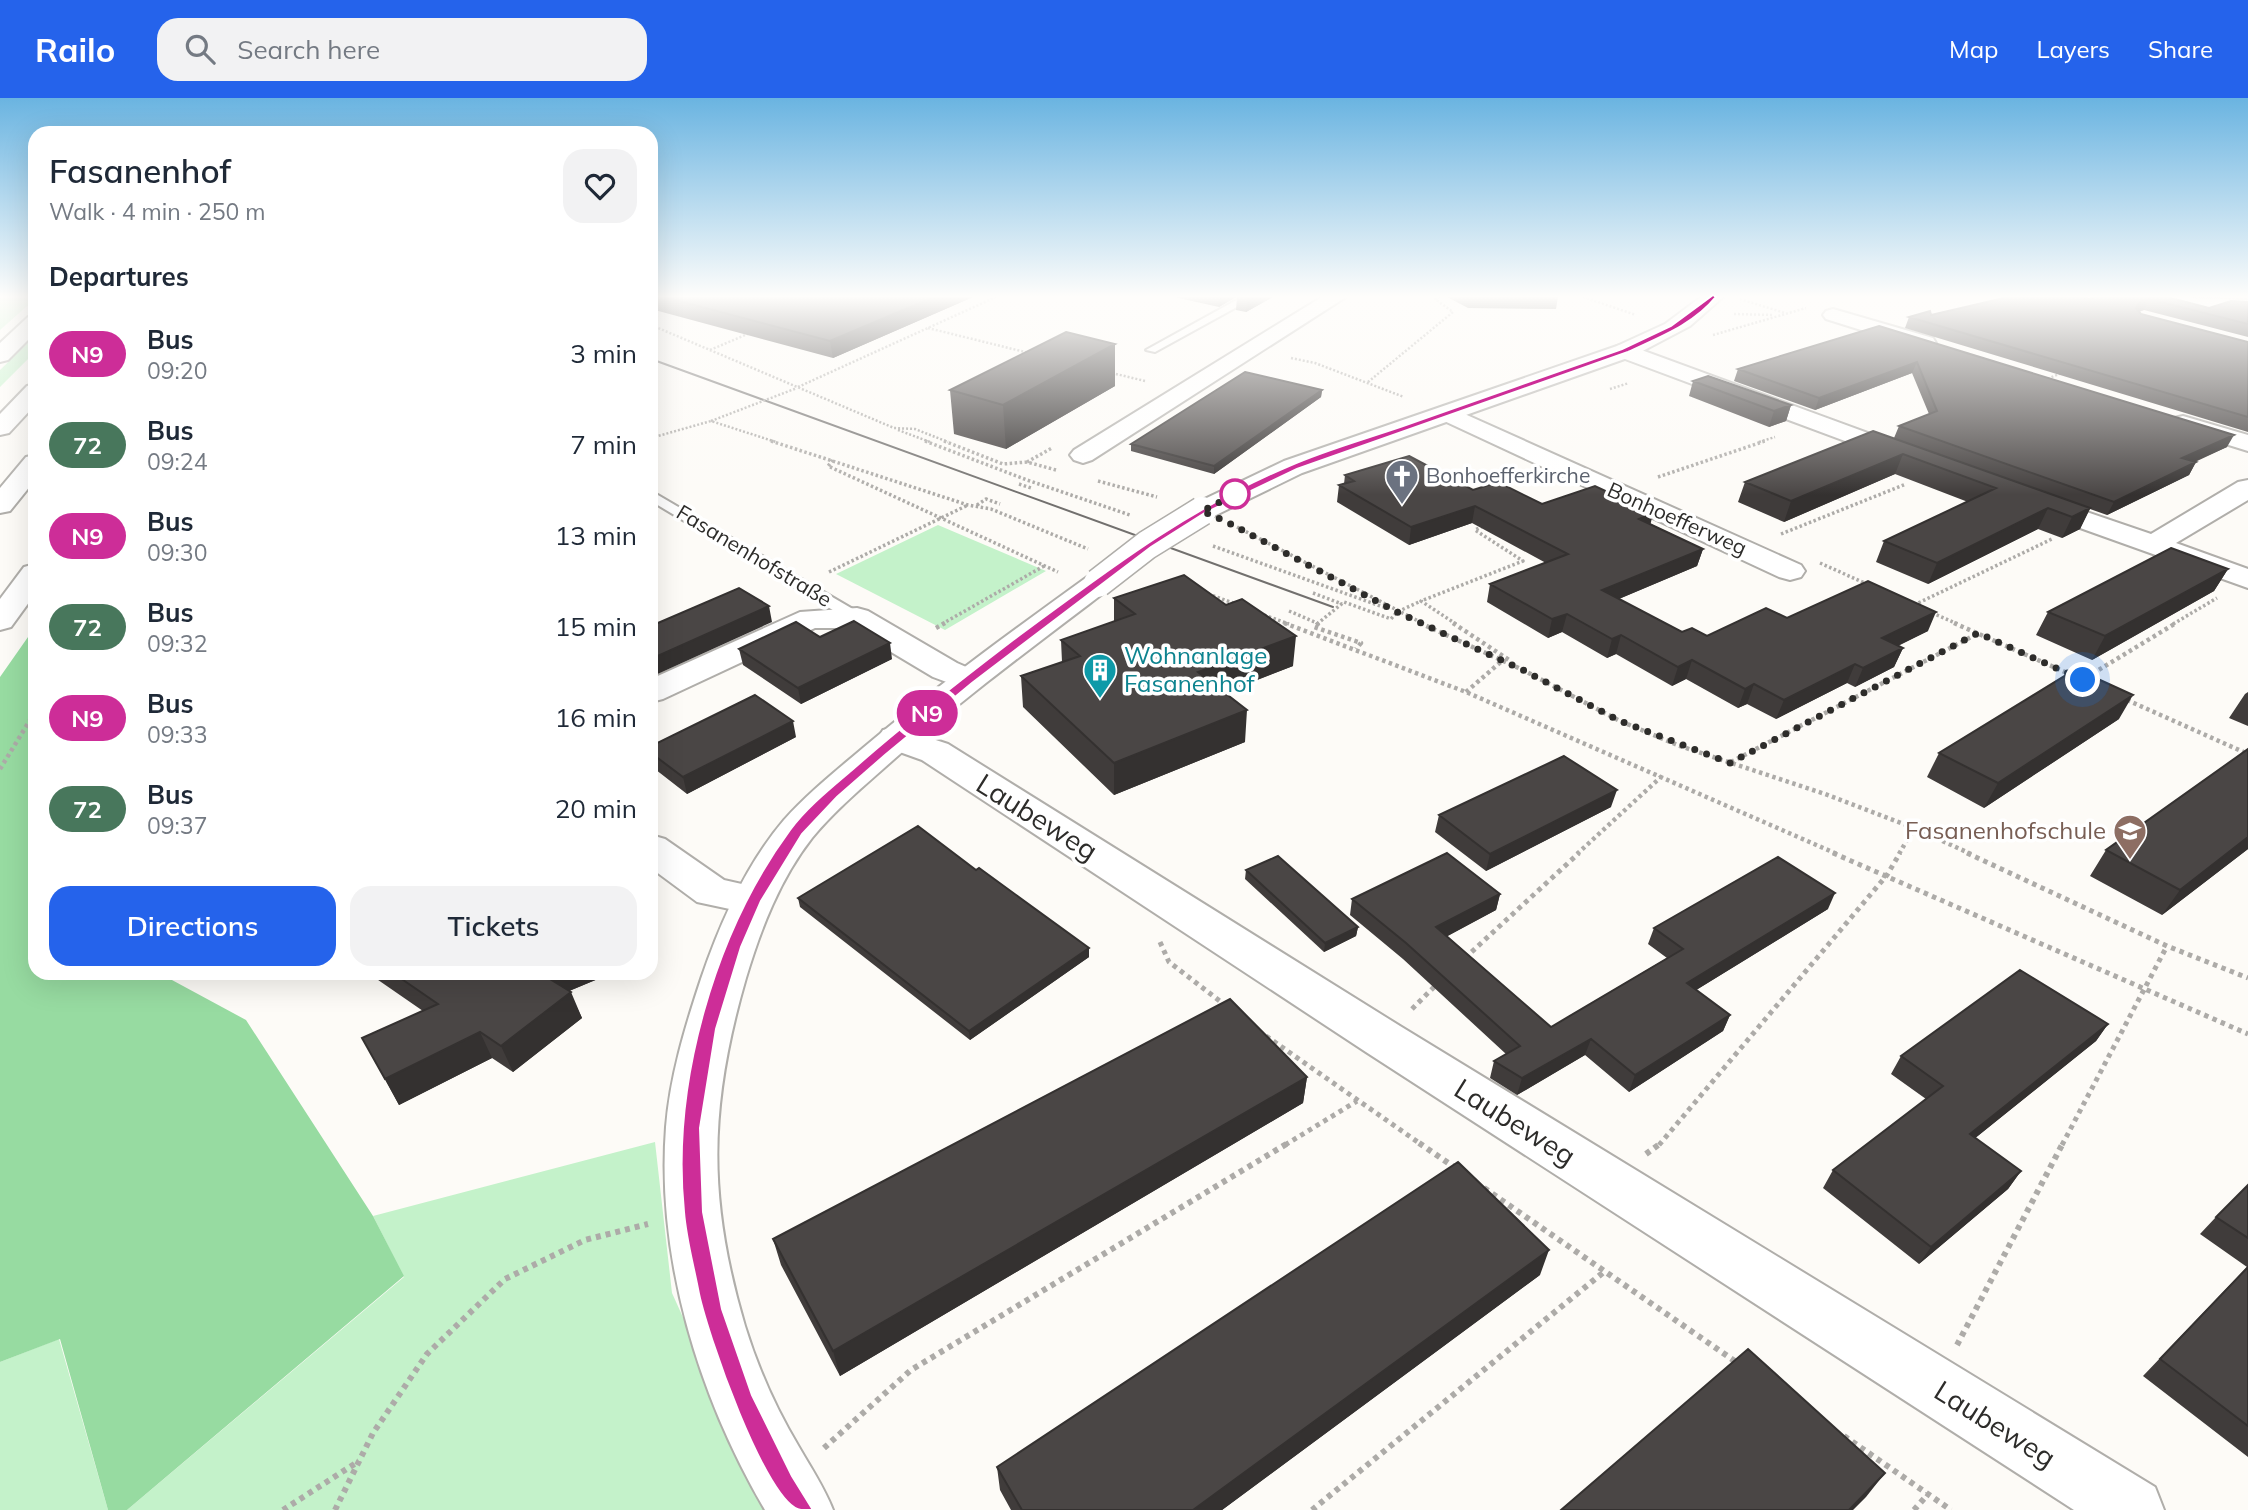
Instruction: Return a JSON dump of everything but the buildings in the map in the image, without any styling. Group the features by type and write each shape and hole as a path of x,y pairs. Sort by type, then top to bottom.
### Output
{"main road":[{"path":"1083,455 1231,363"},
{"path":"793,1497 743,1399 712,1309 693,1212 691,1128 707,1029 734,947 753,900 797,831 832,794 896,738 1095,573 1202,511 1293,467 1592,363"},
{"path":"1658,363 1945,469"},
{"path":"0,428 28,398"},
{"name":"Bonhoefferweg","path":"1446,415 1801,565"},
{"path":"2164,417 2248,443"},
{"path":"0,505 28,471"},
{"path":"2153,545 2248,488"},
{"path":"2010,493 2248,579"},
{"path":"0,620 28,582"},
{"name":"Fasanenhofstraße","path":"658,689 802,623 811,620 857,618 945,670 968,680"},
{"name":"Laubeweg","path":"896,738 935,752 1383,1039 2133,1510"},
{"path":"658,853 712,892 753,900"}],"lane":[{"name":"Fasanenhofstraße","path":"658,499 857,618"}],"path":[{"path":"739,363 894,428 915,429 1003,464 1027,462 1065,472"},
{"path":"658,436 711,421 797,388 852,363"},
{"path":"1314,363 1446,415"},
{"path":"1368,382 1391,363"},
{"path":"1672,363 1675,369"},
{"path":"1104,371 1185,391"},
{"path":"2044,380 2067,371"},
{"path":"711,421 968,505 991,509 1095,573"},
{"path":"1651,479 1817,422"},
{"path":"833,460 828,466 1044,565 1095,573"},
{"path":"1778,535 1945,469"},
{"path":"1090,479 1202,511 1397,612 1503,660 1620,721 1914,828 2167,946 2248,978"},
{"path":"1027,480 1018,484 1031,488"},
{"path":"976,506 986,499 1000,504"},
{"path":"828,572 968,505"},
{"path":"2089,522 1914,605 2096,686"},
{"path":"1356,649 1361,643 1314,627 1344,602 1391,619 1397,612 1421,601 1522,561 1475,530 1487,525"},
{"path":"931,631 1044,565"},
{"path":"1801,565 1878,589"},
{"path":"2083,680 2248,579"},
{"path":"1202,592 1241,607"},
{"path":"1329,599 1336,592"},
{"path":"1313,593 1342,604"},
{"path":"1421,601 1523,670"},
{"path":"1254,611 1466,692 2248,1034"},
{"path":"1289,611 1318,624"},
{"path":"1294,626 1304,618"},
{"path":"1730,763 1978,633"},
{"path":"1466,692 1503,660"},
{"path":"2121,697 2248,754"},
{"path":"0,769 28,723"},
{"path":"1460,963 1662,776"},
{"path":"1608,1180 1658,1146 1887,875 1914,828"},
{"path":"1157,937 1169,962 1236,1013"},
{"path":"1936,1387 1972,1312 2167,946"},
{"path":"1383,1039 1439,982"},
{"path":"1258,1030 1458,1171"},
{"path":"793,1497 911,1370 1357,1101"},
{"path":"1481,1186 1750,1371"},
{"path":"335,1510 373,1433 427,1354 505,1279 584,1240 693,1212"},
{"path":"1311,1510 1605,1271"},
{"path":"1839,1433 1951,1510"},
{"path":"283,1510 360,1460"},
{"path":"1914,1510 1928,1494"}],"green space":[{"path":"7,363 24,363 0,387 0,370"},
{"path":"938,525 1046,571 945,630 836,574"},
{"path":"28,637 28,980 172,980 246,1020 373,1216 404,1276 127,1510 108,1510 60,1339 0,1362 0,677"},
{"path":"655,1142 672,1293 770,1510 127,1510 404,1277 373,1216"},
{"path":"59,1339 108,1510 0,1510 0,1362"}],"tram line":[{"path":"662,363 1333,607"}],"bus line":[{"name":"N9","path":"801,1510 784,1484 743,1399 712,1309 693,1212 691,1128 707,1029 734,947 753,900 797,831 832,794 968,680 1147,545 1202,511 1293,467 1592,363"}],"place":[{"name":"Bonhoefferkirche","path":"1402,506"},
{"name":"Wohnanlage Fasanenhof","path":"1100,700"},
{"name":"Fasanenhofschule","path":"2130,861"}],"route":[{"path":"1235,494 1244,490 1202,511 1397,612 1523,670 1620,721 1730,763 1978,633 2083,680"}]}
